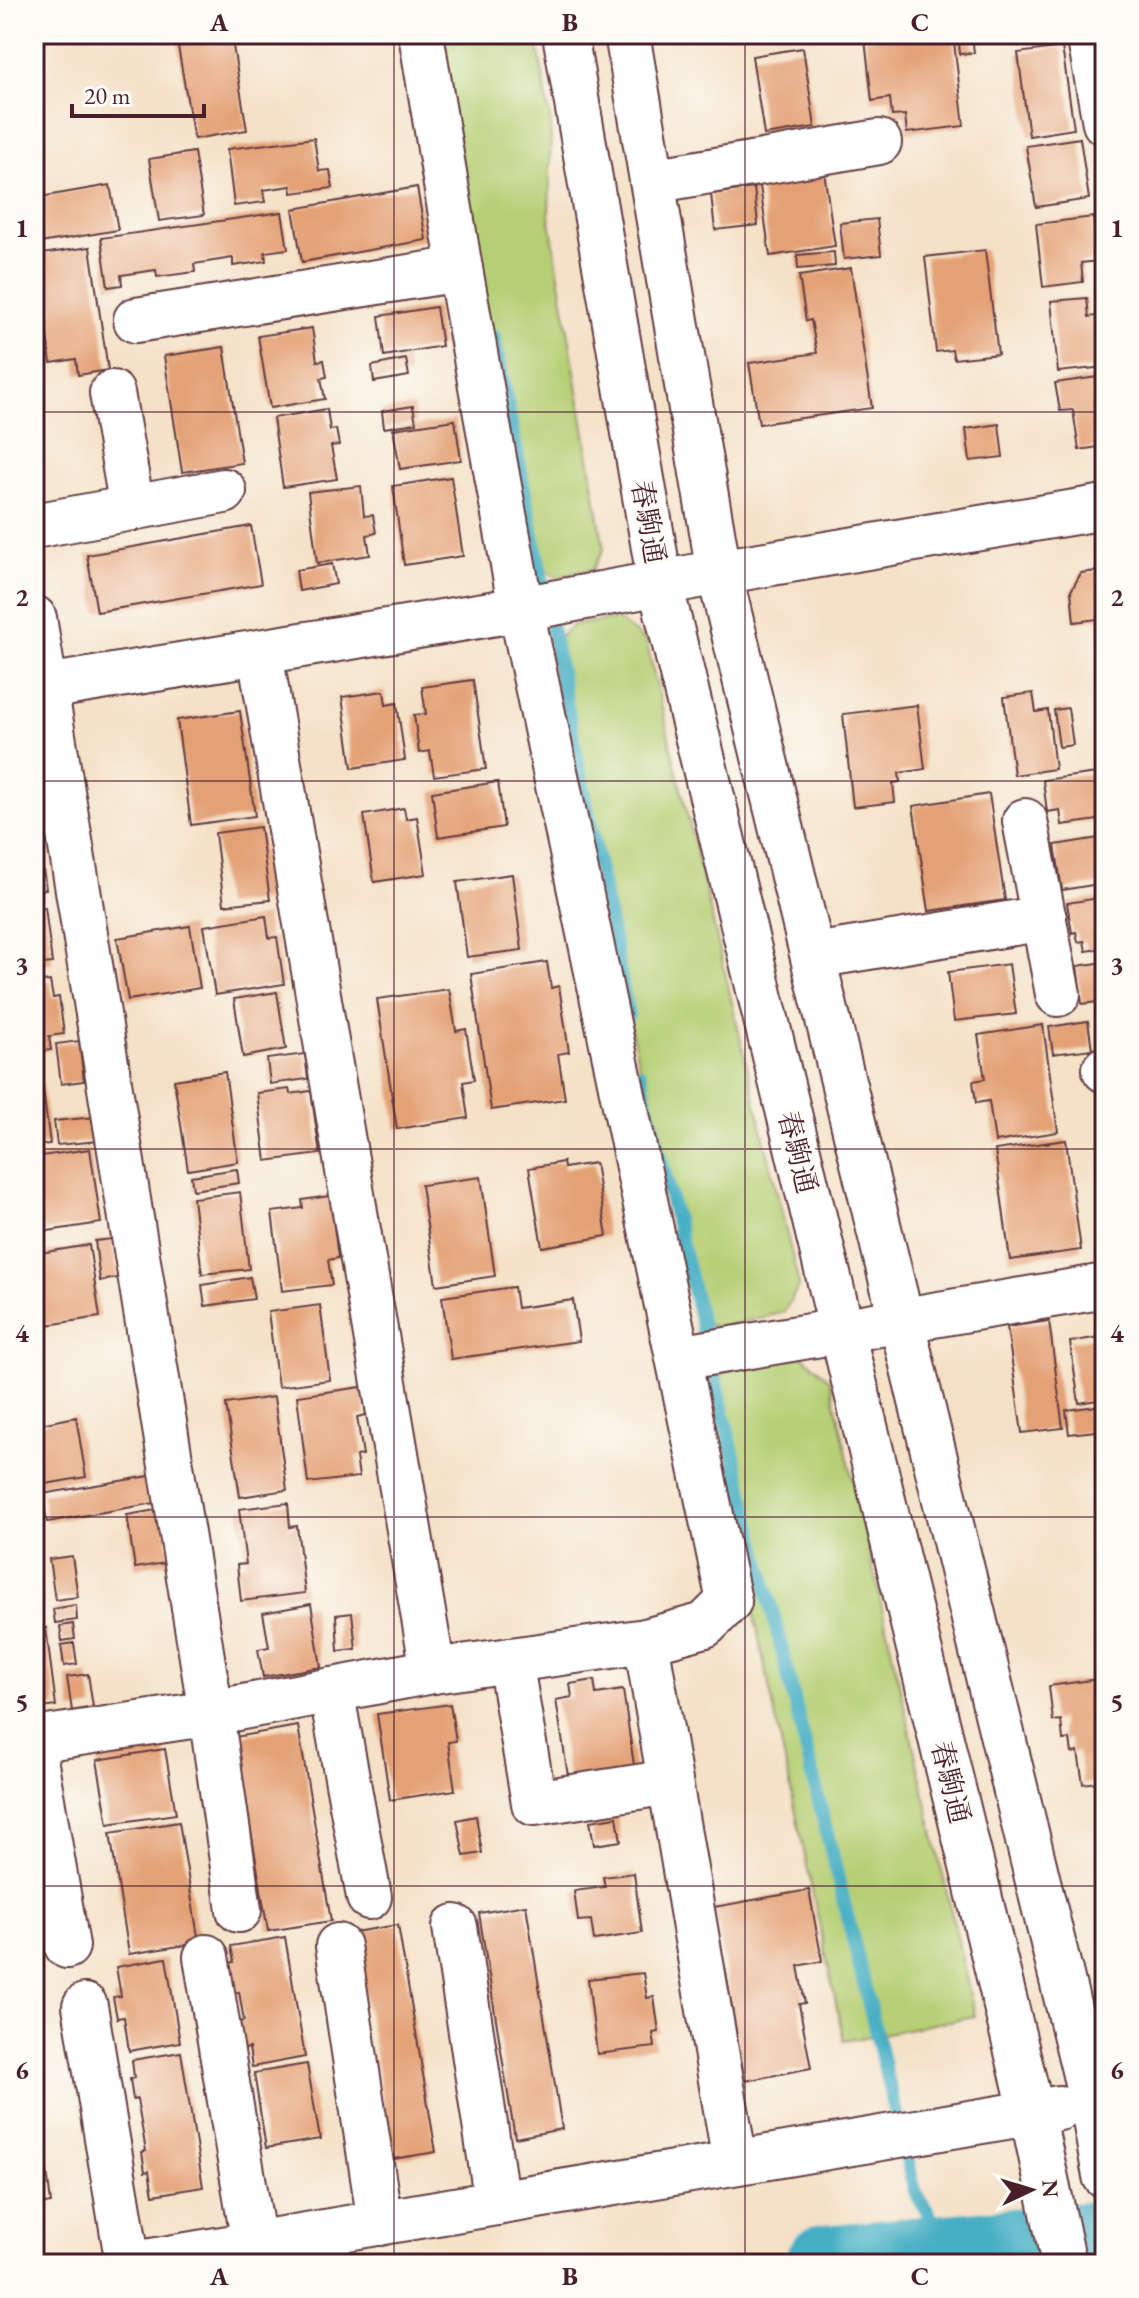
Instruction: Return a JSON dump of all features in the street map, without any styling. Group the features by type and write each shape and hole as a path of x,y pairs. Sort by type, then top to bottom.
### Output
{"street":[{"path":"34,1740 211,1713 433,1671 646,1641 705,1625 729,1601 521,609 421,34"},
{"name":"春駒通","path":"565,34 660,583 1032,2113 1064,2264"},
{"path":"627,34 719,572 901,1322 1098,2102 1104,2168"},
{"path":"1089,34 1105,123"},
{"path":"652,181 879,142"},
{"path":"136,320 460,269"},
{"path":"112,393 132,508"},
{"path":"34,526 224,491"},
{"path":"40,688 521,609 1105,507"},
{"path":"34,618 40,688 211,1713 239,1910"},
{"path":"260,653 433,1671"},
{"path":"1025,821 1058,994"},
{"path":"814,956 1044,918"},
{"path":"679,1358 1105,1286"},
{"path":"646,1641 735,2162"},
{"path":"510,1660 534,1803 670,1782"},
{"path":"331,1690 369,1897"},
{"path":"34,1753 67,1946"},
{"path":"455,1927 497,2203"},
{"path":"338,1946 380,2223"},
{"path":"206,1957 254,2244"},
{"path":"85,2006 131,2264 1098,2102"}],"green space":[{"path":"440,34 536,34 551,124 549,215 604,549 593,569 558,577 529,562"},
{"path":"616,619 646,641 799,1285 784,1312 719,1328 695,1320 547,649 573,625"},
{"path":"803,1356 830,1380 975,2016 844,2041 708,1397 727,1369"}],"building":[{"path":"231,34 247,130 194,139 177,41"},
{"path":"908,34 953,34 964,126 907,133 905,115 892,116 890,98 872,101 865,39"},
{"path":"958,34 972,34 974,53 960,54"},
{"path":"1062,47 1074,129 1029,136 1018,53"},
{"path":"803,48 815,127 764,135 752,56"},
{"path":"314,138 319,171 330,170 333,188 292,193 291,186 263,190 265,202 234,206 227,149"},
{"path":"1080,138 1089,199 1036,207 1026,146"},
{"path":"194,152 204,215 159,221 149,159"},
{"path":"824,171 835,246 770,256 759,179"},
{"path":"110,185 118,230 34,244 34,198"},
{"path":"417,187 426,240 302,262 293,209"},
{"path":"754,188 758,225 715,230 711,194"},
{"path":"282,212 288,249 265,252 266,261 233,266 233,258 194,264 195,272 157,277 156,270 121,275 122,285 108,287 101,238"},
{"path":"1093,217 1098,261 1081,263 1083,282 1043,287 1036,224"},
{"path":"877,219 881,255 844,259 840,223"},
{"path":"90,247 108,370 78,375 76,359 51,363 35,255"},
{"path":"985,250 998,354 954,359 952,350 936,352 925,257"},
{"path":"834,252 835,266 798,269 797,255"},
{"path":"851,268 872,408 759,424 749,363 817,353 811,320 806,321 799,276"},
{"path":"1087,298 1089,317 1105,315 1105,367 1058,372 1051,301"},
{"path":"436,307 442,346 384,356 379,316"},
{"path":"312,328 317,361 324,360 327,377 321,378 325,399 270,408 258,336"},
{"path":"224,347 242,463 182,472 164,356"},
{"path":"406,359 409,376 374,382 372,366"},
{"path":"1105,376 1105,446 1079,450 1073,410 1060,411 1055,383"},
{"path":"413,406 416,423 384,428 382,411"},
{"path":"327,409 330,430 336,429 339,445 331,446 337,479 283,487 273,418"},
{"path":"455,420 461,460 400,469 393,429"},
{"path":"999,424 1003,457 970,461 966,429"},
{"path":"451,477 463,556 404,565 393,486"},
{"path":"361,486 364,516 373,515 376,533 367,535 370,555 317,563 308,492"},
{"path":"251,526 261,584 97,612 87,555"},
{"path":"332,564 336,584 299,591 296,570"},
{"path":"1105,570 1105,659 1102,660 1097,619 1074,622 1071,591 1081,573"},
{"path":"473,680 486,769 434,776 430,751 419,753 414,715 426,714 422,687"},
{"path":"384,691 386,705 397,703 405,760 352,768 342,697"},
{"path":"1033,693 1036,712 1048,710 1055,769 1014,775 1004,697"},
{"path":"917,705 925,769 899,773 900,782 893,783 895,802 853,807 843,714"},
{"path":"1068,708 1073,745 1059,747 1054,710"},
{"path":"240,711 255,816 191,825 177,720"},
{"path":"1105,772 1105,819 1062,825 1060,810 1047,812 1043,780"},
{"path":"498,782 504,827 438,837 432,792"},
{"path":"989,794 1005,900 929,911 913,806"},
{"path":"404,808 406,819 417,817 426,874 374,882 364,815"},
{"path":"260,827 270,900 224,905 215,833"},
{"path":"34,835 38,835 46,889 34,891"},
{"path":"1105,837 1105,883 1062,890 1055,845"},
{"path":"512,874 522,950 467,957 457,882"},
{"path":"1105,897 1105,948 1086,951 1084,941 1078,942 1076,932 1072,933 1067,903"},
{"path":"45,907 52,963 34,965 34,909"},
{"path":"266,916 269,938 277,937 284,984 215,995 204,926"},
{"path":"190,926 200,988 128,1000 117,938"},
{"path":"547,962 551,988 559,986 569,1052 558,1054 565,1099 491,1110 471,974"},
{"path":"1105,962 1105,1001 1082,1004 1077,966"},
{"path":"1009,964 1016,1014 954,1021 948,972"},
{"path":"50,981 53,998 59,997 64,1034 49,1036 51,1050 34,1052 34,983"},
{"path":"449,989 456,1031 466,1029 474,1080 463,1082 468,1118 397,1129 377,999"},
{"path":"277,992 286,1049 243,1057 234,999"},
{"path":"1088,1021 1092,1049 1053,1054 1049,1027"},
{"path":"1043,1025 1058,1132 995,1142 989,1101 976,1103 973,1081 985,1079 978,1035"},
{"path":"79,1041 84,1081 61,1084 56,1044"},
{"path":"305,1054 308,1079 270,1084 267,1059"},
{"path":"225,1072 238,1162 188,1170 174,1080"},
{"path":"41,1074 50,1144 34,1146 34,1075"},
{"path":"289,1089 290,1094 311,1091 320,1154 266,1161 257,1093"},
{"path":"96,1117 99,1141 57,1145 54,1121"},
{"path":"1066,1140 1081,1250 1010,1260 995,1150"},
{"path":"90,1149 101,1223 34,1233 34,1157"},
{"path":"563,1162 564,1168 595,1163 607,1236 542,1247 529,1168"},
{"path":"237,1169 239,1183 193,1190 191,1176"},
{"path":"481,1177 495,1276 436,1285 421,1185"},
{"path":"240,1192 249,1269 202,1274 193,1198"},
{"path":"330,1196 338,1258 328,1260 332,1285 282,1291 272,1212 303,1208 302,1200"},
{"path":"112,1239 118,1278 100,1281 95,1241"},
{"path":"89,1245 100,1317 34,1327 34,1254"},
{"path":"250,1277 254,1299 205,1306 202,1285"},
{"path":"514,1287 517,1308 573,1300 579,1341 451,1359 442,1297"},
{"path":"320,1305 330,1380 278,1387 268,1312"},
{"path":"1049,1321 1063,1428 1022,1433 1007,1327"},
{"path":"1105,1336 1105,1399 1079,1403 1070,1342"},
{"path":"362,1387 366,1415 357,1417 363,1455 356,1456 359,1477 308,1483 297,1396"},
{"path":"274,1397 287,1490 240,1497 226,1404"},
{"path":"1105,1405 1105,1430 1069,1434 1066,1410"},
{"path":"38,1406 41,1424 76,1417 86,1477 34,1486 34,1407"},
{"path":"150,1476 155,1503 47,1522 42,1494"},
{"path":"288,1503 290,1527 297,1526 305,1593 241,1601 237,1565 246,1564 239,1509"},
{"path":"162,1509 171,1562 135,1568 127,1515"},
{"path":"72,1556 78,1597 55,1600 49,1559"},
{"path":"34,1562 42,1600 34,1602"},
{"path":"311,1604 321,1667 263,1677 258,1649 269,1647 263,1613"},
{"path":"76,1605 77,1620 55,1623 53,1609"},
{"path":"352,1613 356,1649 338,1651 336,1615"},
{"path":"73,1624 75,1639 62,1641 60,1626"},
{"path":"46,1628 56,1706 34,1709 34,1630"},
{"path":"74,1643 77,1664 64,1666 61,1645"},
{"path":"88,1674 93,1707 72,1711 67,1677"},
{"path":"1105,1678 1105,1781 1083,1784 1078,1752 1072,1753 1070,1739 1063,1740 1061,1720 1053,1721 1049,1686"},
{"path":"594,1680 596,1694 623,1690 635,1772 569,1782 556,1700 572,1697 570,1684"},
{"path":"450,1704 456,1741 448,1742 455,1790 390,1800 377,1714"},
{"path":"298,1726 331,1921 268,1931 235,1737"},
{"path":"165,1749 176,1814 108,1824 97,1760"},
{"path":"476,1816 482,1853 464,1856 457,1820"},
{"path":"617,1817 621,1841 594,1845 590,1821"},
{"path":"179,1822 199,1943 129,1954 110,1833"},
{"path":"634,1873 642,1933 594,1940 591,1920 578,1921 574,1891 605,1887 603,1877"},
{"path":"809,1890 822,1961 798,1966 805,2003 799,2004 811,2068 745,2081 714,1907"},
{"path":"526,1905 562,2129 515,2138 479,1913"},
{"path":"398,1925 436,2152 393,2159 354,1932"},
{"path":"285,1937 305,2057 252,2067 249,2048 235,2051 230,2024 244,2021 239,1992 225,1995 220,1964 234,1962 231,1946"},
{"path":"166,1958 180,2042 129,2051 124,2017 117,2018 113,1997 121,1996 116,1967"},
{"path":"643,1973 647,1998 654,1997 659,2032 653,2033 655,2047 597,2054 588,1979"},
{"path":"181,2052 203,2187 153,2195 149,2171 145,2172 142,2152 146,2151 137,2099 133,2100 130,2079 134,2078 132,2060"},
{"path":"307,2064 320,2139 266,2148 254,2073"},
{"path":"34,2089 43,2138 34,2139"},
{"path":"44,2148 51,2203 34,2206 34,2150"}],"waterway":[{"path":"494,337 628,1015"},
{"path":"640,1074 915,2191 952,2252"},
{"path":"823,2264 1105,2239"}]}
